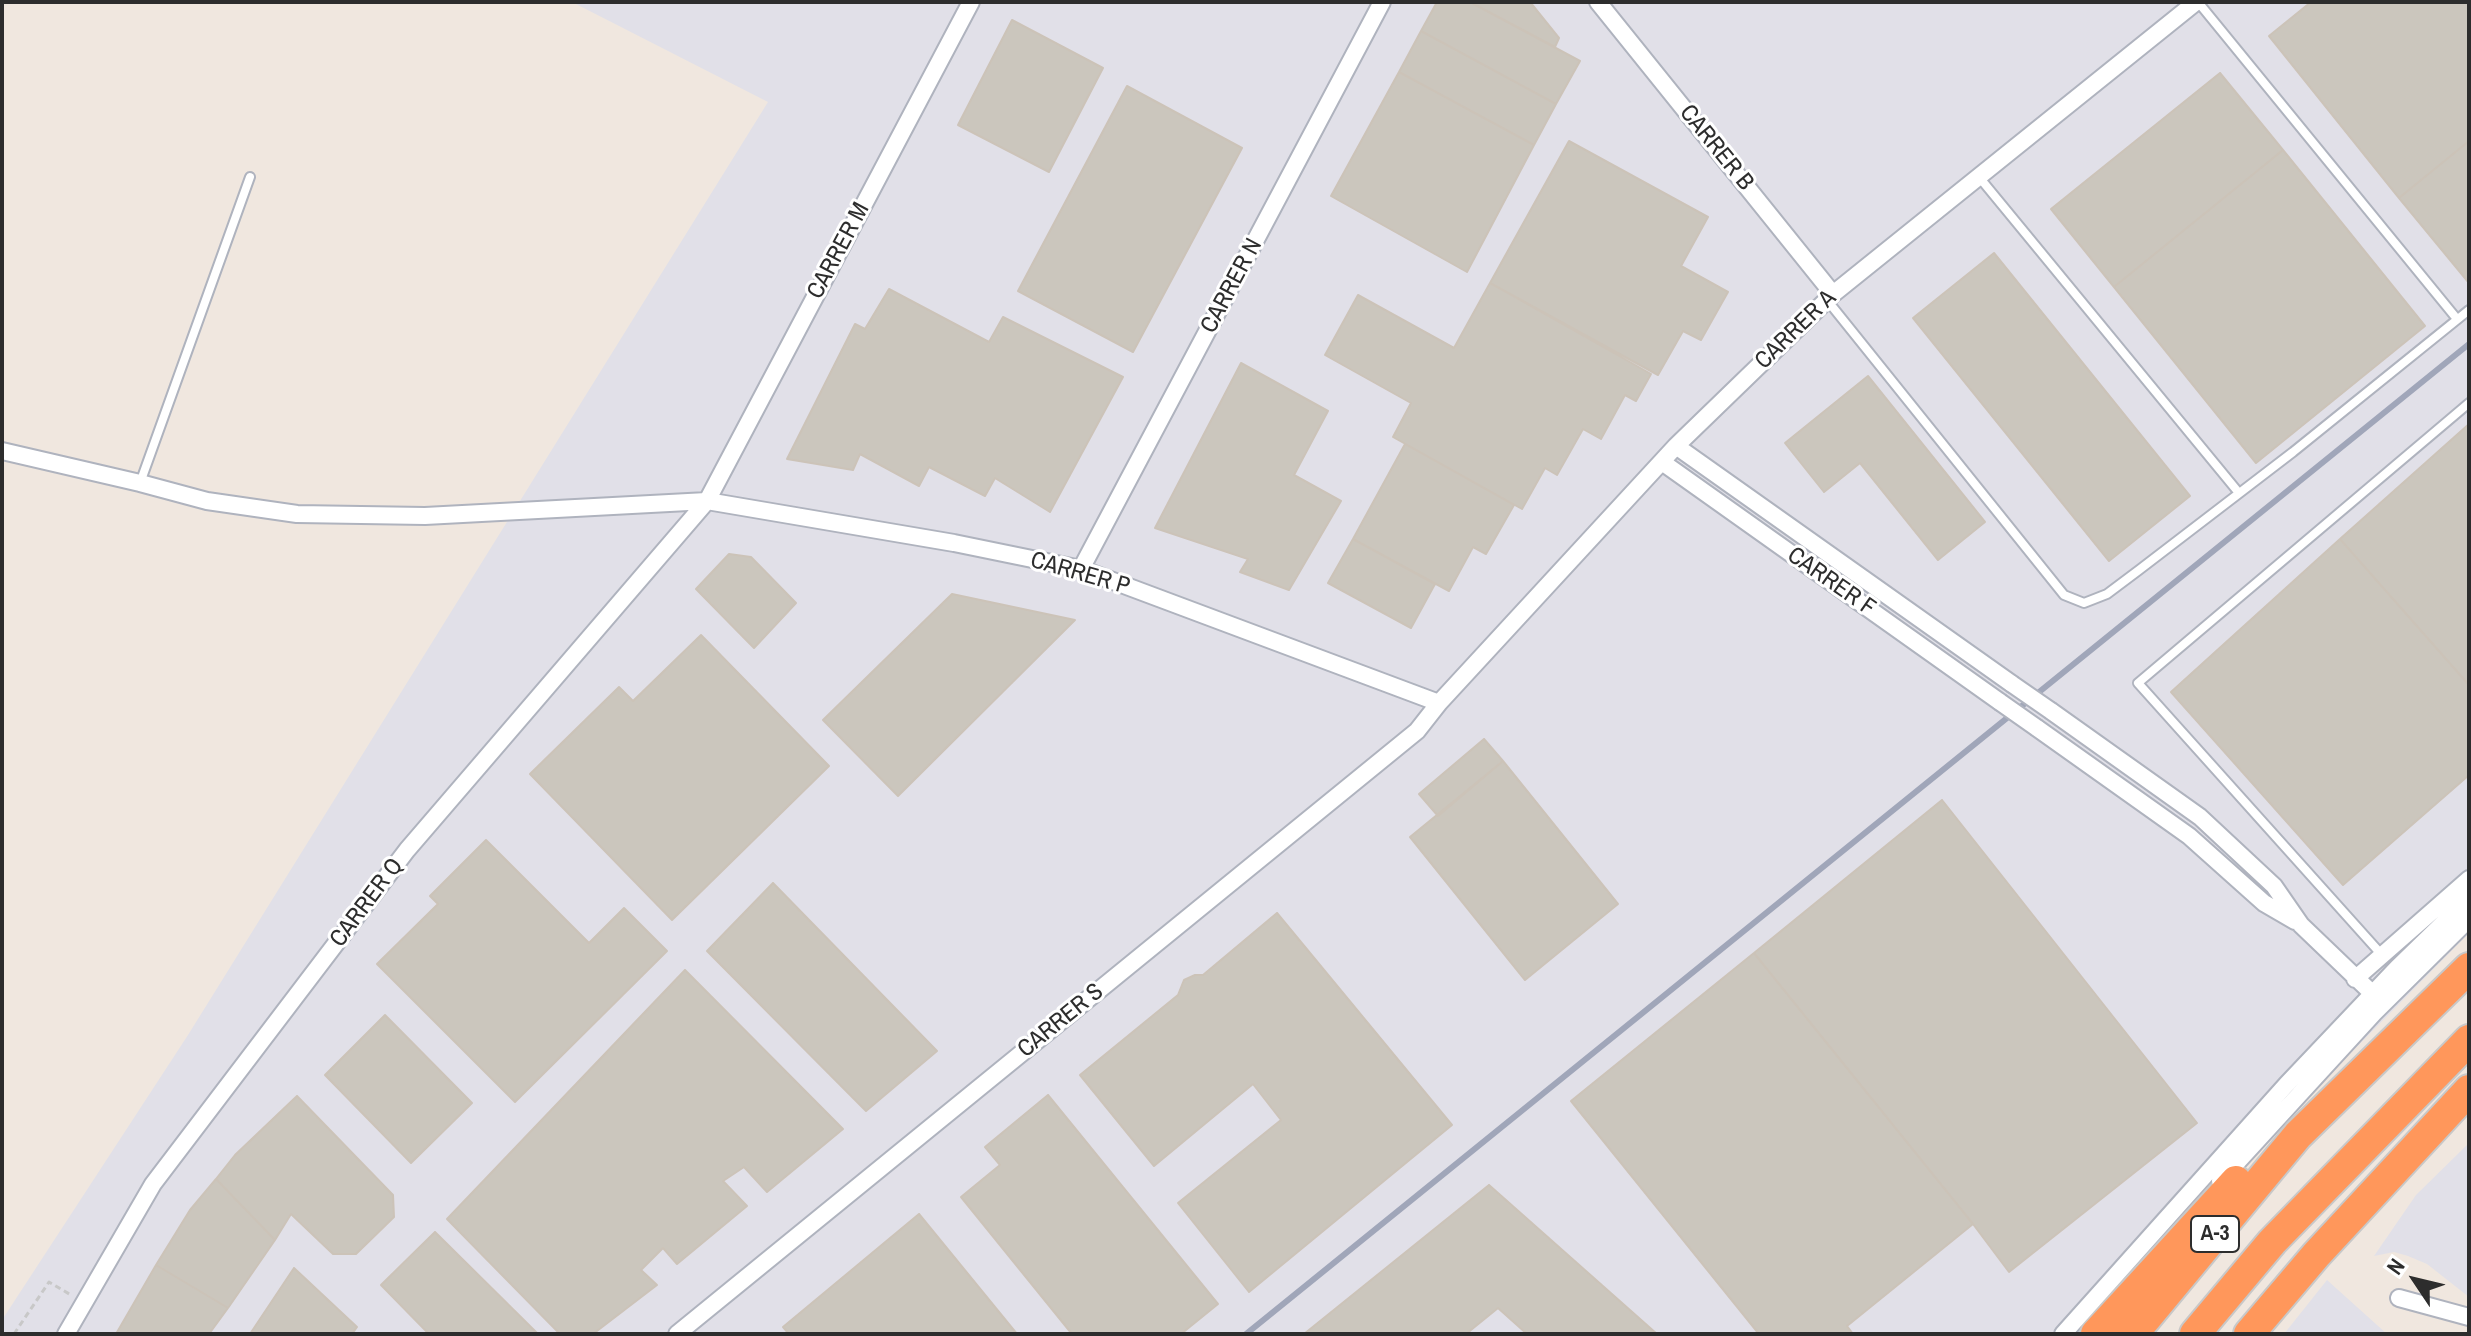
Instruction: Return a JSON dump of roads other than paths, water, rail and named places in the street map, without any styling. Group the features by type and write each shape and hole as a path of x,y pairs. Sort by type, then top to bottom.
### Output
{"highway":[{"name":"A-3","path":"2133,1334 2298,1135 2469,968"},
{"name":"A-3","path":"2195,1334 2272,1242 2469,1040"},
{"path":"2249,1334 2316,1255 2469,1090"},
{"path":"2096,1334 2233,1183 2298,1135"},
{"path":"2222,1334 2289,1254 2314,1201"}],"street":[{"name":"CARRER M","path":"707,501 971,2"},
{"name":"CARRER N","path":"1081,569 1382,2"},
{"name":"CARRER B","path":"1598,2 1830,297"},
{"name":"CARRER A","path":"1439,703 1676,446 1830,297 2197,2"},
{"path":"1676,446 2200,817 2274,886 2301,925 2373,994"},
{"name":"CARRER P","path":"2,451 207,501 297,514 425,516 707,501 954,543 1081,569 1439,703"},
{"name":"CARRER F","path":"1662,462 2189,836 2264,903 2301,925"},
{"name":"CARRER Q","path":"66,1334 153,1184 407,850 707,501"},
{"name":"CARRER S","path":"677,1334 1417,731 1439,703"},
{"path":"2355,979 2469,879"},
{"path":"2063,1334 2286,1085 2469,898"},
{"path":"2082,1334 2374,1013 2469,919"},
{"path":"2399,1298 2469,1317"}],"lane":[{"path":"2197,2 2457,319"},
{"path":"1979,176 2239,493"},
{"path":"140,483 250,177"},
{"path":"1830,297 2064,595 2084,603 2107,594 2469,310"},
{"path":"2383,955 2138,683 2469,403"}],"railway":[{"path":"1246,1334 2469,344"}]}
